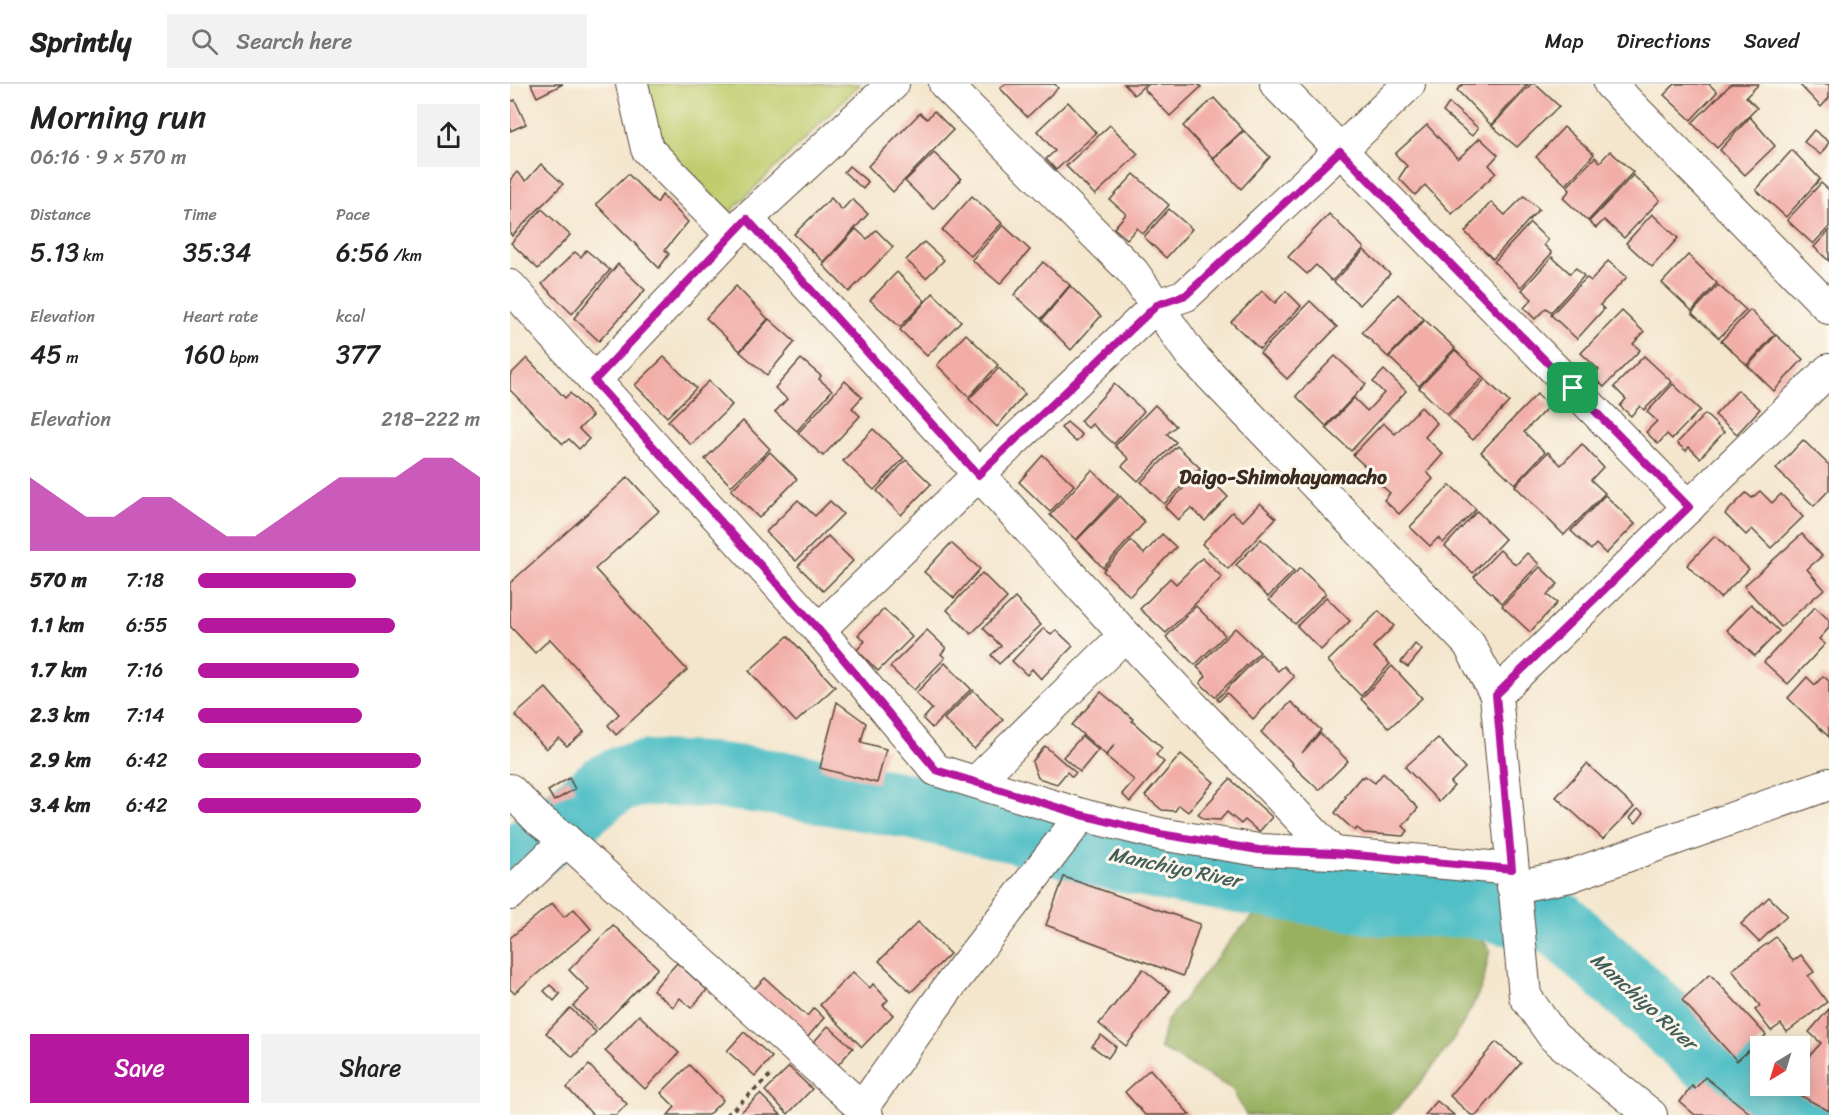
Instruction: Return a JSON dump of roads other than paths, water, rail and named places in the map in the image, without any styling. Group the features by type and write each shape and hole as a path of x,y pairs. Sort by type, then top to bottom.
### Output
{"street":[{"path":"632,84 647,149 740,227 978,475 1125,635 1333,853"},
{"path":"594,381 740,227 893,84"},
{"path":"945,84 1133,272 1191,355 1470,644 1496,695 1525,996 1554,1037 1651,1115"},
{"path":"1276,84 1689,507"},
{"path":"819,630 1157,305 1186,295 1409,84"},
{"path":"1610,84 1829,308"},
{"path":"510,286 819,630 936,770 976,782 1069,832 1160,834 1259,850 1333,853 1513,884 1570,876 1829,785"},
{"path":"1496,695 1829,370"},
{"path":"976,782 1125,635"},
{"path":"510,790 864,1112 948,988 1069,832"},
{"path":"510,894 555,832"}],"waterway":[{"name":"Manchiyo River","path":"510,865 605,787 626,777 649,773 710,775 777,783 909,806 1012,829 1102,855 1183,872 1381,903 1477,905 1559,924 1707,1058 1809,1115"}],"district":[{"name":"Daigo-Shimohayamacho","path":"1283,477"}]}
